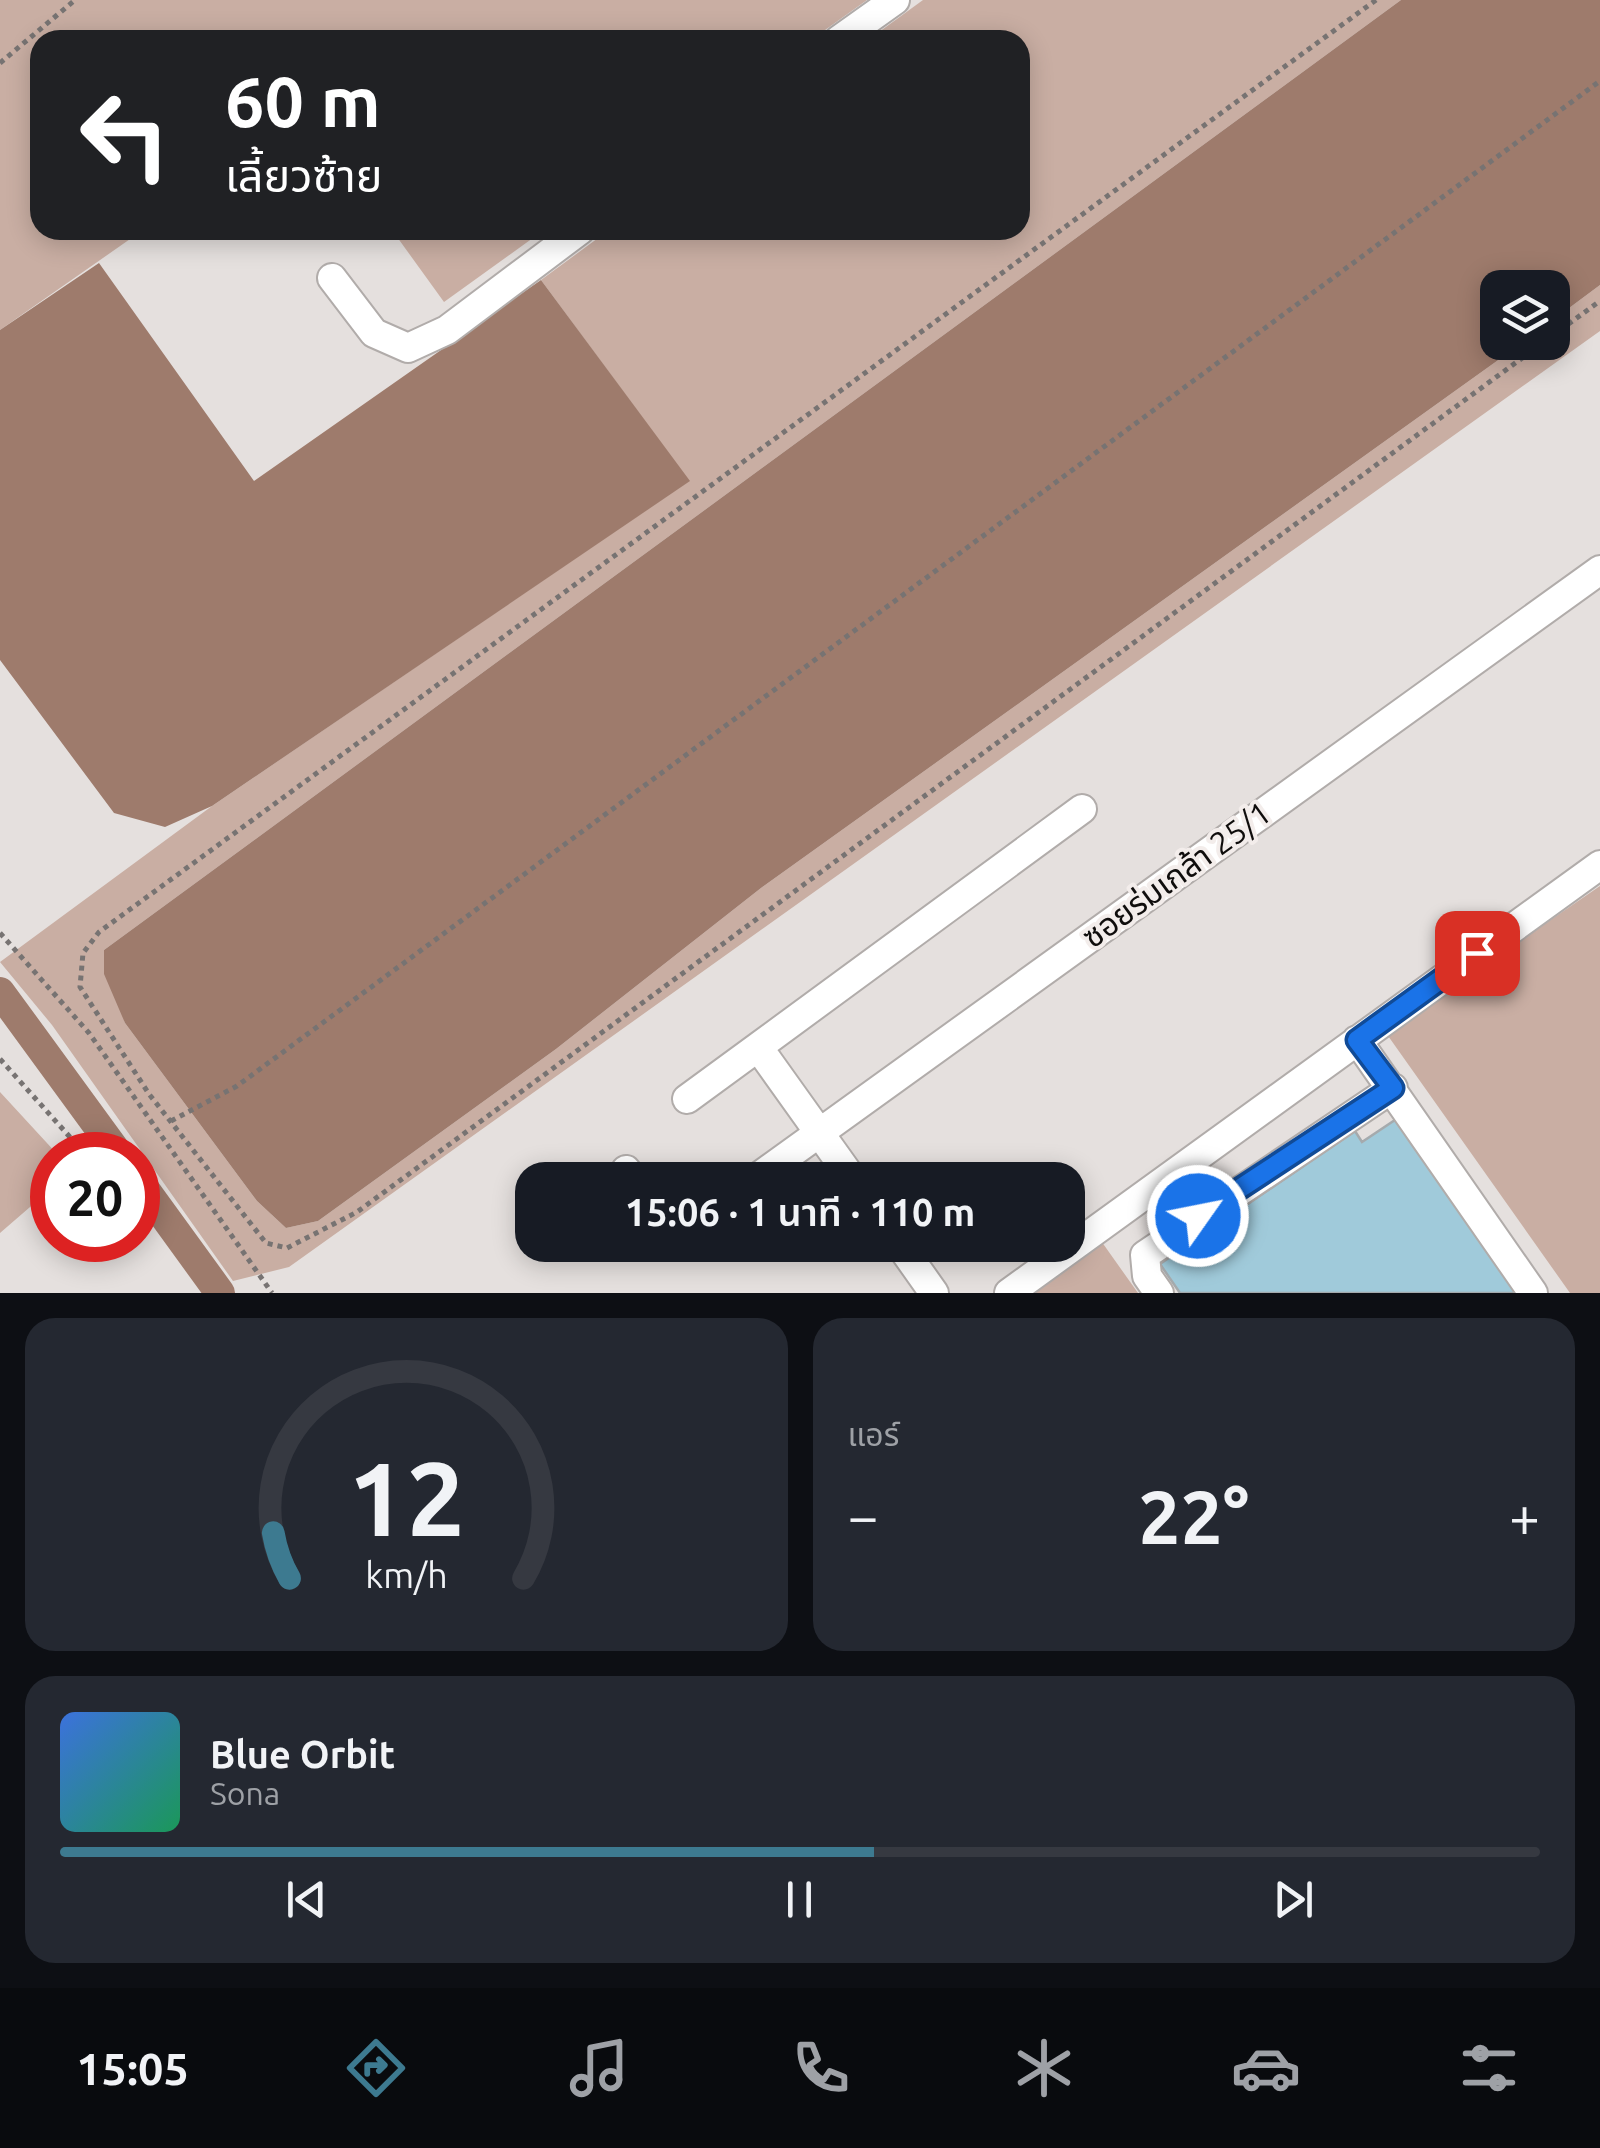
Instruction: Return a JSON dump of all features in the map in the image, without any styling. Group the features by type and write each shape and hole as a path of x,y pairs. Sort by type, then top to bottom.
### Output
{"street":[{"path":"853,30 894,0"},
{"path":"332,278 374,333 408,348 447,330 567,240"},
{"name":"ซอยร่มเกล้า 25/1","path":"778,1162 1600,570"},
{"path":"687,1098 1082,810"},
{"path":"1009,1293 1600,865"},
{"path":"1357,1040 1533,1293"},
{"path":"758,1047 840,1162"},
{"path":"1158,1293 1147,1276 1146,1255 1166,1237 1393,1088"},
{"path":"912,1262 934,1293"}],"path":[{"path":"39,30 75,0"},
{"path":"1376,0 99,932 83,953 80,987 149,1094 254,1228 266,1243 287,1248 356,1212 1519,360"},
{"path":"0,62 30,37"},
{"path":"171,1121 237,1086 1600,81"},
{"path":"1570,323 1600,302"},
{"path":"0,933 89,1033 272,1293"},
{"path":"0,1059 65,1132"}],"shaded area":[{"path":"0,0 867,0 825,30 30,30 30,240 129,240 0,330"},
{"path":"923,0 1401,0 104,950 125,1023 257,1201 286,1228 318,1221 556,1049 761,888 1498,360 1559,360 289,1267 233,1281 160,1178 160,1132 128,1132 52,1025 0,962 212,806 689,481 541,280 595,240 1030,240 1030,30 882,30"},
{"path":"1401,0 1600,0 1600,285 1570,307 1570,270 1480,270 1480,360 1498,360 761,888 556,1049 318,1221 286,1228 257,1201 125,1023 104,974 104,950"},
{"path":"399,240 530,240 444,302"},
{"path":"99,263 254,481 541,280 690,481 212,806 165,827 114,813 0,660 0,330"},
{"path":"1600,285 1600,331 1570,352 1570,307"},
{"path":"1600,886 1600,1293 1570,1293 1386,1033"},
{"path":"0,1092 37,1132 30,1132 30,1207 0,1233"},
{"path":"1099,1238 1138,1293 1024,1293 1066,1262 1085,1262 1085,1248"}],"building":[{"path":"1398,1118 1517,1293 1180,1293 1160,1264 1355,1131 1362,1142"}],"waterway":[{"path":"0,992 102,1132"},
{"path":"160,1210 220,1293"}],"route":[{"path":"1198,1216 1393,1088 1357,1040 1477,953"}]}
